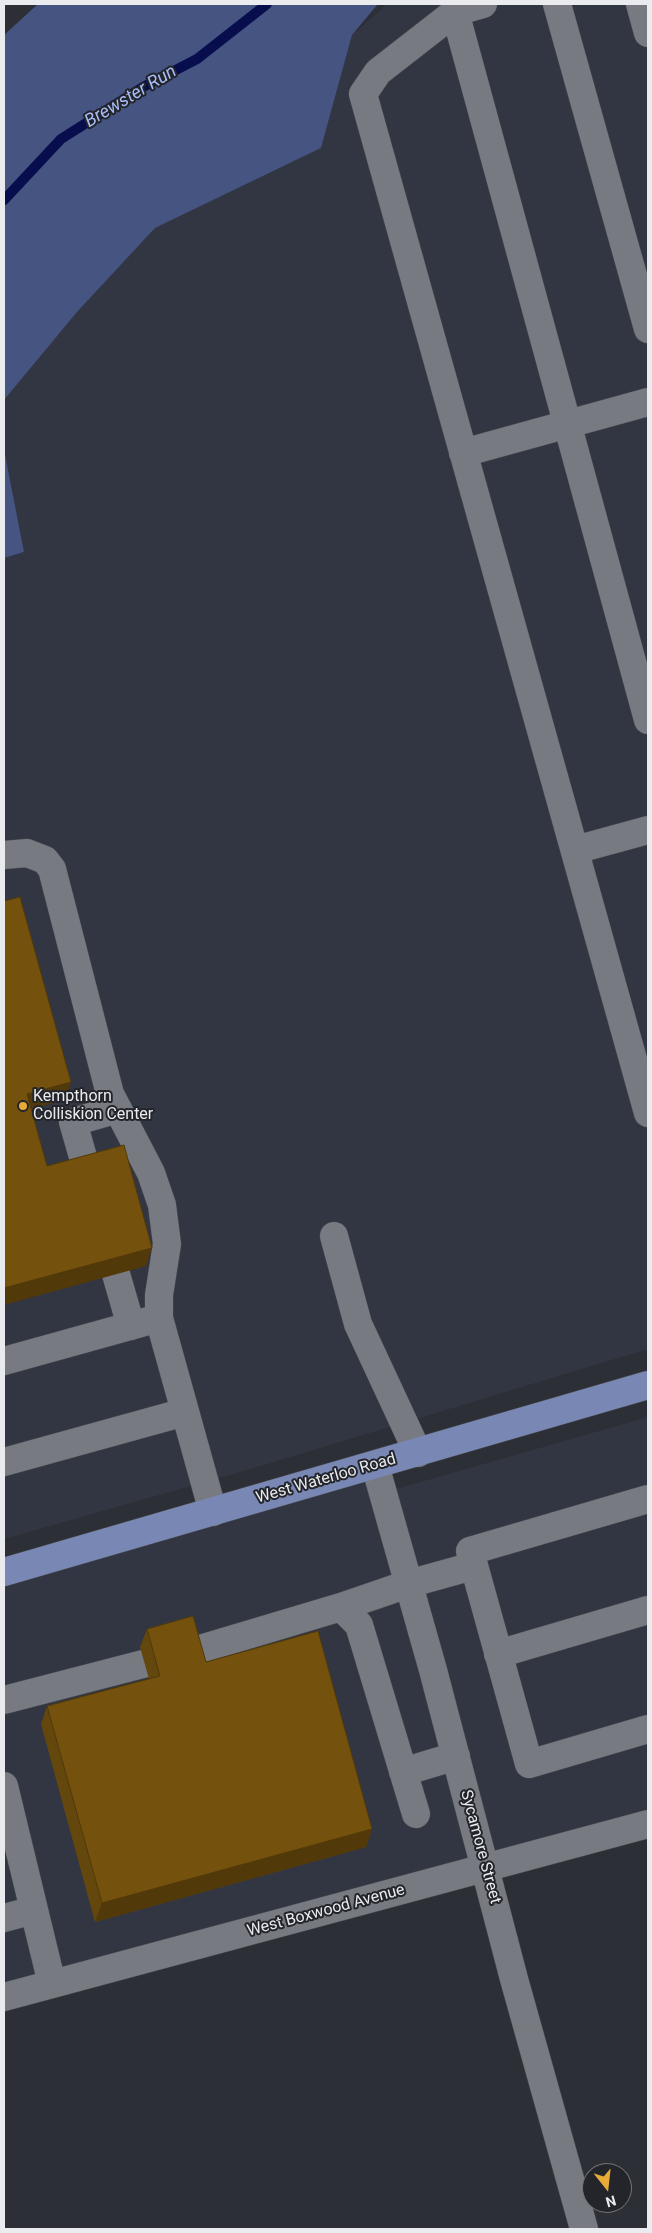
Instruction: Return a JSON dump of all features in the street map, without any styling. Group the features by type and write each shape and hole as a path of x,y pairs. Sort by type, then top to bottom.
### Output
{"main road":[{"name":"West Waterloo Road","path":"4,1572 648,1385"}],"street":[{"path":"483,4 455,12 378,72 363,94 648,1113"},
{"path":"557,4 648,329"},
{"path":"640,4 648,33"},
{"path":"455,12 648,720"},
{"path":"463,453 648,402"},
{"path":"575,850 648,830"},
{"path":"4,854 27,853 45,860 52,869 110,1094 150,1173 162,1205 167,1244 159,1294 159,1318 213,1512"},
{"path":"87,1171 73,1122 118,1109"},
{"path":"334,1236 358,1324 418,1453"},
{"path":"116,1274 131,1326"},
{"path":"4,1361 159,1318"},
{"path":"4,1462 185,1412"},
{"name":"Sycamore Street","path":"375,1465 456,1756 516,1987 584,2229"},
{"path":"648,1498 470,1551 529,1764 648,1729"},
{"path":"4,1700 197,1650 341,1607 408,1584 473,1566"},
{"path":"341,1607 358,1625 416,1814"},
{"path":"498,1654 648,1610"},
{"path":"403,1772 456,1756"},
{"path":"4,1786 52,1984"},
{"name":"West Boxwood Avenue","path":"4,1997 648,1824"},
{"path":"4,1918 34,1910"}],"shaded area":[{"path":"38,4 378,4 352,35 321,148 155,228 77,312 4,400 4,35"},
{"path":"387,4 648,4 648,1349 254,1468 4,1539 4,558 24,552 4,449 4,400 77,312 155,228 321,148 352,35"},
{"path":"4,449 24,552 4,558"},
{"path":"648,1417 648,1817 496,1857 396,1489"},
{"path":"375,1465 486,1868 4,1998 4,1572"}],"building":[{"name":"Kempthorn Colliskion Center","path":"20,897 71,1082 27,1094 47,1166 124,1145 152,1248 4,1288 4,901"},
{"path":"193,1616 206,1662 318,1631 372,1829 102,1903 47,1706 160,1676 147,1629"}],"waterway":[{"name":"Brewster Run","path":"4,200 61,139 143,87 197,59 267,4"}],"place":[{"name":"Kempthorn Colliskion Center","path":"23,1106"}]}
